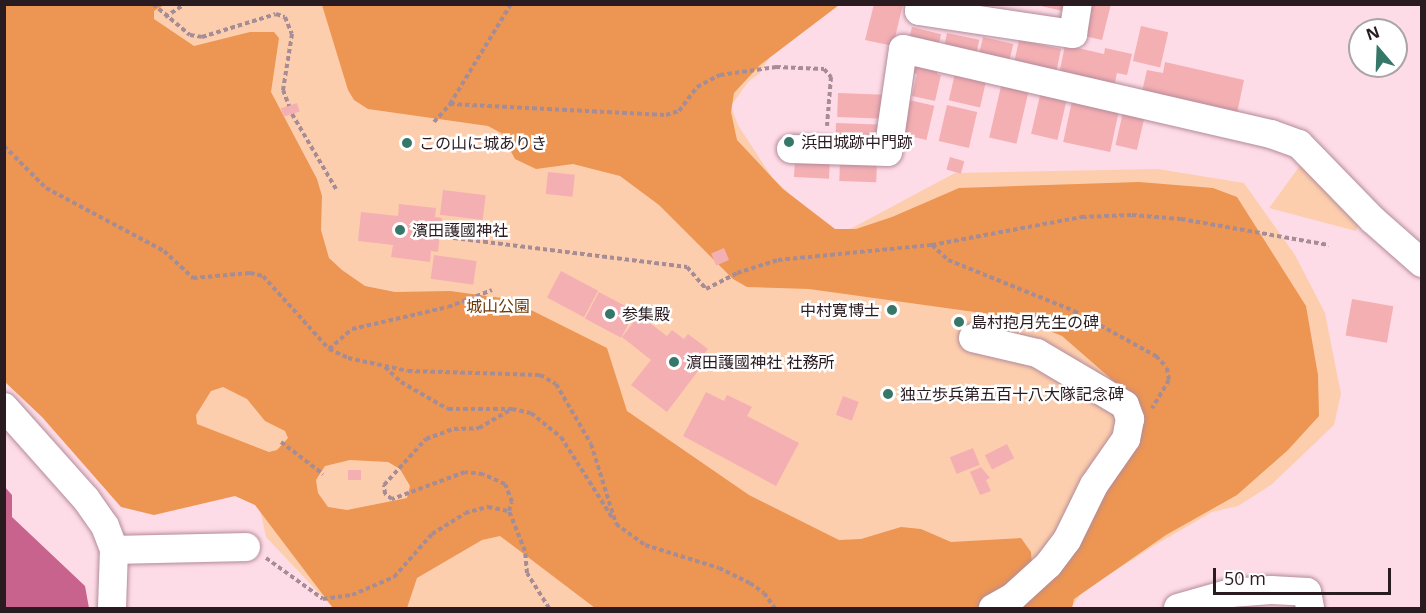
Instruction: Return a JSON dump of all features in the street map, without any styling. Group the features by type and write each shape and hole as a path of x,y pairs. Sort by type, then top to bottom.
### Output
{"street":[{"path":"920,4 919,11 997,14 1073,34 1078,4"},
{"path":"791,149 888,152 903,49 1299,144 1372,220 1422,263"},
{"path":"973,338 1037,352 1125,405 1130,419 1126,440 1094,485 1067,540 1048,565 1013,597 993,609"},
{"path":"4,407 94,508 114,550 112,609"},
{"path":"114,550 246,547"},
{"path":"1178,609 1232,593 1271,590 1307,592 1311,609"}],"path":[{"path":"153,4 190,35 202,37 276,14 285,17 292,34 283,90 289,106"},
{"path":"165,16 185,4"},
{"path":"434,122 450,104 511,4"},
{"path":"450,104 666,115 680,111 697,87 720,75 776,67 824,69 831,77 825,150"},
{"path":"292,114 336,189"},
{"path":"4,146 46,188 164,251 192,278 250,273 263,276 329,349 383,366 465,375 532,374 556,384 591,444 616,524"},
{"path":"446,237 687,267 706,289 737,273 778,260 932,245 1041,222 1132,215 1202,222 1329,245"},
{"path":"932,245 948,260 1074,311 1134,341 1163,361 1169,380 1166,392 1151,410 1130,419"},
{"path":"329,349 352,329 448,307 492,290"},
{"path":"383,366 402,382 448,409 512,409 531,413 561,437 616,524 645,545 719,568 750,583 764,592 775,609"},
{"path":"512,409 479,428 454,429 426,439 384,485 385,494 392,499 453,474 483,474 510,490 509,511 525,551 527,573 549,609"},
{"path":"281,442 323,474"},
{"path":"246,547 278,564 308,590 323,599 331,598 370,589 394,577 432,534 465,513 488,507 509,511"}],"green space":[{"name":"城山公園","path":"4,5 803,5 759,74 748,82 731,106 738,125 773,179 837,236 955,173 1158,169 1244,183 1295,255 1325,313 1341,394 1334,425 1271,485 1238,506 1212,512 1155,545 1082,592 1071,608 333,608 266,537 254,481 169,481"},
{"path":"4,5 164,5 154,11 154,19 194,46 250,32 274,32 279,38 271,92 317,179 322,196 321,230 329,258 365,286 395,292 450,291 509,299 607,348 627,411 749,495 839,540 861,539 901,527 921,529 951,542 1021,538 1031,552 1032,567 976,608 595,608 500,536 482,540 417,578 407,608 333,608 255,505 235,496 154,515 121,507 42,417 5,382","holes":["223,387 247,399 265,421 285,431 288,438 277,450 269,452 197,424 196,415 211,391","350,460 388,462 400,469 410,486 407,498 347,510 328,507 318,493 316,480 325,466"]},
{"path":"322,5 839,5 760,65 734,93 731,112 737,140 783,189 835,229 856,229 892,217 959,188 1139,182 1213,188 1237,197 1306,306 1318,375 1319,416 1288,450 1237,495 1166,535 1074,599 1072,608 1012,608 1133,402 1109,377 1062,336 1018,318 809,289 747,287 733,279 659,205 620,176 573,164 536,169 515,159 501,133 488,126 368,109 354,100 348,90"},
{"path":"1304,160 1360,219 1356,231 1269,208"}],"shaded area":[{"path":"4,486 12,495 12,517 85,586 89,608 5,608"}],"building":[{"path":"874,4 903,4 893,46 865,40"},
{"path":"1032,4 1069,4 1067,12"},
{"path":"1087,4 1111,4 1102,40 1080,35"},
{"path":"1141,26 1168,32 1160,67 1133,61"},
{"path":"912,27 941,34 937,49 908,42"},
{"path":"947,33 979,40 976,56 944,49"},
{"path":"983,37 1013,44 1008,64 978,57"},
{"path":"1019,40 1061,49 1056,74 1014,65"},
{"path":"1065,45 1104,54 1105,48 1132,54 1127,75 1117,73 1114,87 1059,75"},
{"path":"909,58 939,65 937,74 941,75 935,101 912,96 917,74 906,72"},
{"path":"1165,62 1244,80 1236,118 1141,96 1147,70 1163,73"},
{"path":"956,69 987,76 980,107 949,100"},
{"path":"1002,82 1029,88 1016,144 989,138"},
{"path":"1041,91 1067,97 1057,140 1031,134"},
{"path":"838,93 885,95 884,119 837,117"},
{"path":"1073,96 1120,106 1110,152 1063,142"},
{"path":"909,100 934,106 926,140 901,134"},
{"path":"297,103 300,112 284,117 281,108"},
{"path":"947,105 977,112 969,148 939,141"},
{"path":"1124,108 1145,113 1137,150 1115,145"},
{"path":"836,123 883,125 882,148 835,146"},
{"path":"950,157 964,161 961,174 946,169"},
{"path":"795,158 830,160 829,179 794,177"},
{"path":"840,160 877,161 876,182 839,181"},
{"path":"548,172 575,175 573,197 546,194"},
{"path":"443,190 486,195 483,220 440,215"},
{"name":"濱田護國神社","path":"399,204 436,208 435,217 442,218 438,252 431,251 430,262 391,257 393,245 358,241 361,212 398,216"},
{"path":"724,248 729,260 716,265 711,253"},
{"path":"434,255 477,261 473,285 431,279"},
{"path":"561,271 598,291 584,317 547,297"},
{"name":"参集殿","path":"599,292 635,311 621,338 585,318"},
{"path":"1352,299 1393,306 1387,343 1346,335"},
{"name":"濵田護國神社 社務所","path":"639,315 667,336 672,330 684,339 688,334 708,349 696,364 701,367 667,412 631,385 651,360 622,337"},
{"path":"706,392 724,401 727,395 752,407 747,416 799,443 776,486 683,436"},
{"path":"843,396 859,402 852,421 836,415"},
{"path":"1007,444 1014,458 992,470 985,455"},
{"path":"973,448 980,465 957,474 950,457"},
{"path":"981,467 990,478 986,480 991,491 980,495 970,472"},
{"path":"348,470 361,470 361,480 348,480"}],"place":[{"name":"浜田城跡中門跡","path":"789,142"},
{"name":"この山に城ありき","path":"407,143"},
{"name":"濱田護國神社","path":"400,230"},
{"name":"中村寛博士","path":"892,310"},
{"name":"参集殿","path":"610,314"},
{"name":"島村抱月先生の碑","path":"959,322"},
{"name":"濵田護國神社 社務所","path":"674,362"},
{"name":"独立歩兵第五百十八大隊記念碑","path":"888,394"}]}
